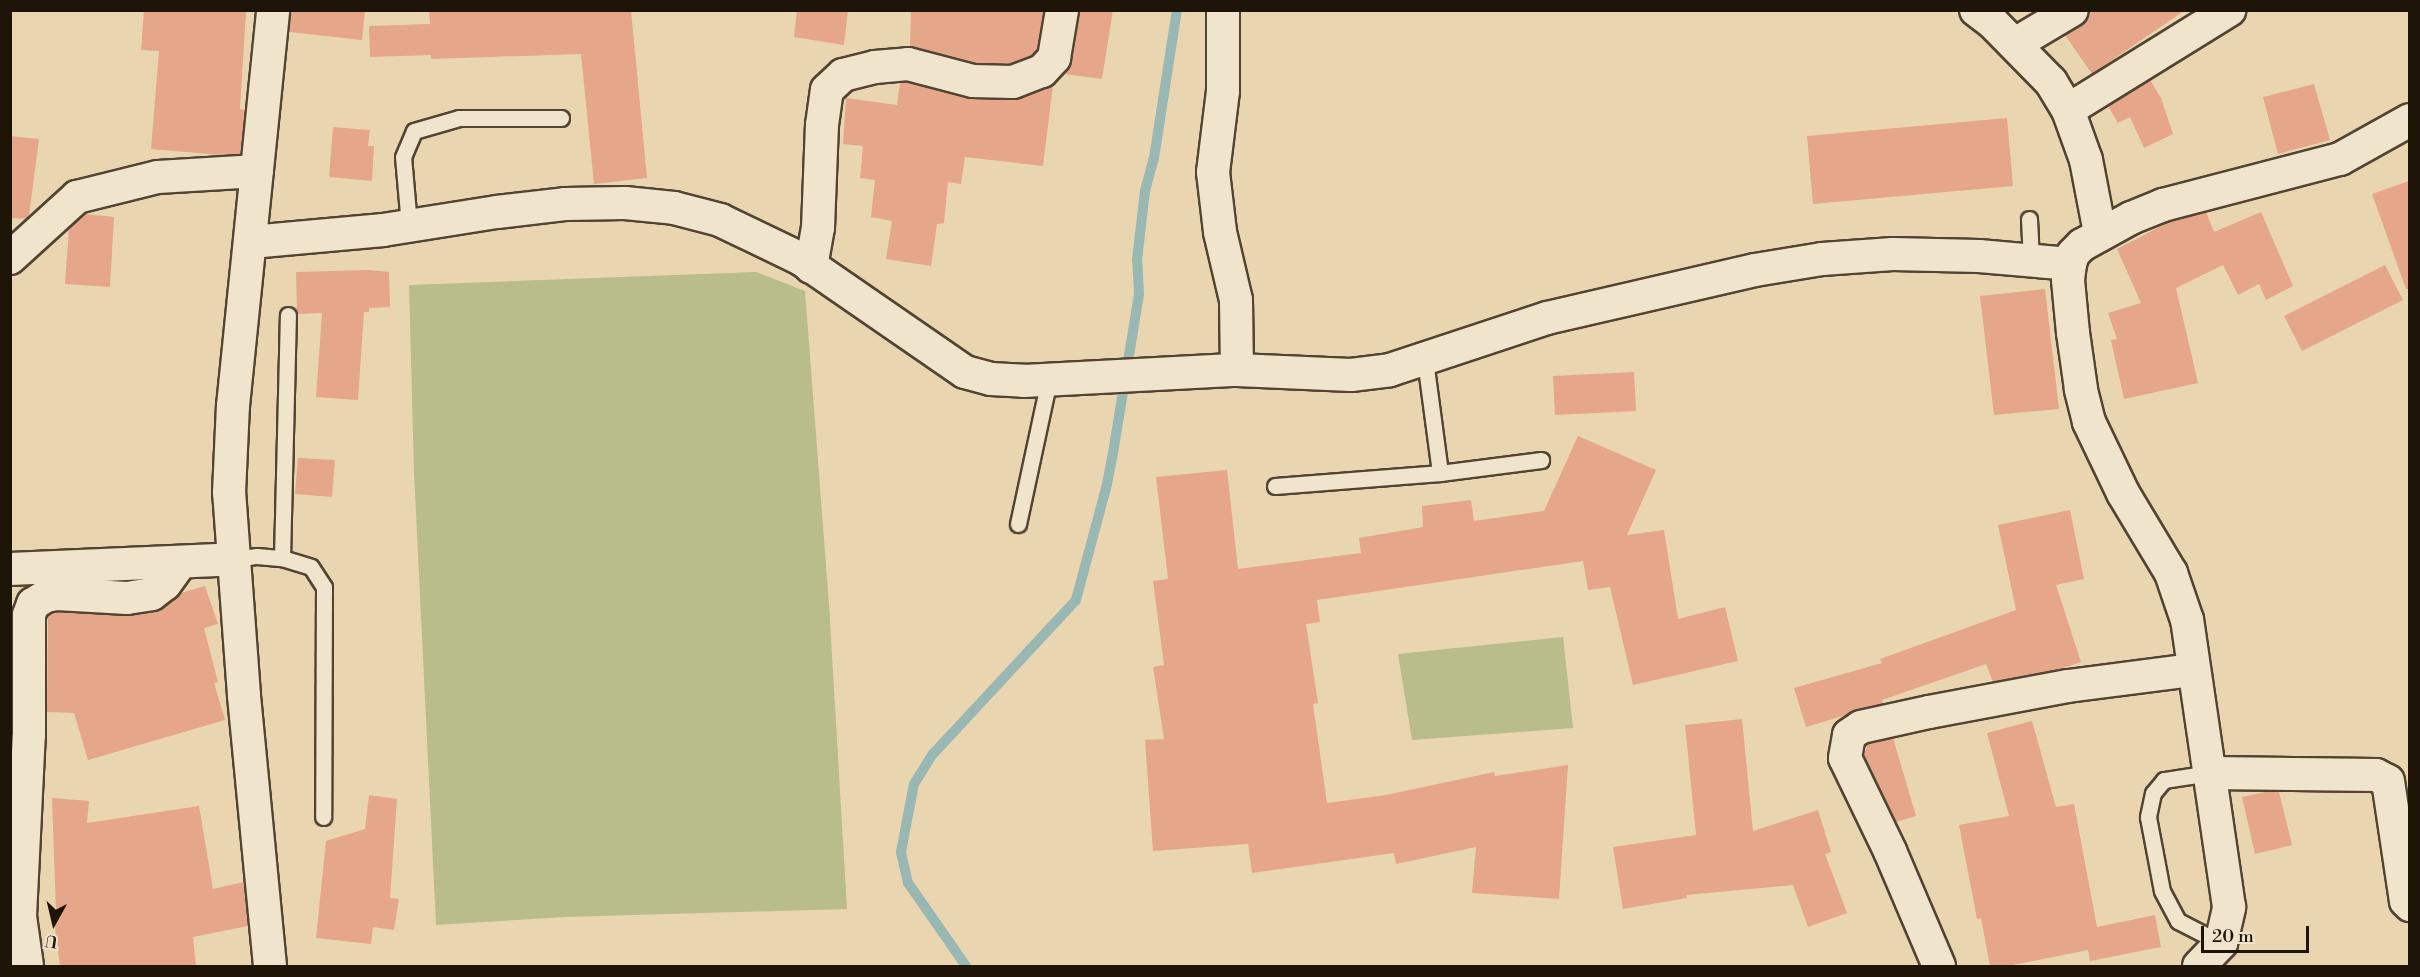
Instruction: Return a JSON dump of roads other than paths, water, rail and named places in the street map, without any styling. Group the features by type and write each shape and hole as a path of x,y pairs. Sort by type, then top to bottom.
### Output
{"street":[{"path":"270,966 244,695 229,493 233,406 273,10"},
{"path":"812,267 818,228 822,125 826,90 843,75 874,67 908,64 973,81 1012,82 1042,71 1054,58 1062,10"},
{"path":"1223,10 1223,90 1213,172 1220,232 1236,300 1237,370"},
{"path":"1976,10 2015,44 2051,82 2068,110 2086,160 2100,233"},
{"path":"2015,44 2073,10"},
{"path":"2068,110 2229,10"},
{"path":"2199,966 2221,943 2229,907 2187,620 2171,573 2119,486 2090,422 2081,390 2073,333 2068,279 2070,264 2073,254 2100,233 2163,205 2340,159 2409,120"},
{"path":"10,258 77,197 158,177 256,171"},
{"path":"251,242 409,225 565,204 625,203 674,208 720,220 801,259 965,372 991,379 1049,380 1237,370 1351,375 1389,370 1547,318 1755,270 1822,259 1893,254 2070,264"},
{"path":"10,569 235,559"},
{"path":"27,966 20,916 29,735 29,615 33,604 46,596 57,594 127,598 152,594 165,584 181,562"},
{"path":"1939,966 1890,851 1847,765 1845,745 1849,735 1861,728 1940,710 2068,686 2193,670"},
{"path":"2210,773 2376,775 2388,781 2406,902 2409,904"}],"lane":[{"path":"409,225 403,157 414,131 459,118 561,118"},
{"path":"2029,219 2031,260"},
{"path":"282,558 288,315"},
{"path":"1425,360 1440,473"},
{"path":"1018,524 1049,380"},
{"path":"1275,486 1440,473 1540,460"},
{"path":"235,559 282,558 311,567 324,587 323,818"},
{"path":"2210,773 2164,780 2153,793 2148,817 2162,891 2178,921 2221,943"}],"waterway":[{"path":"966,966 908,883 901,852 914,784 933,754 1076,600 1113,453 1139,294 1137,260 1145,191 1154,158 1177,10"}]}
